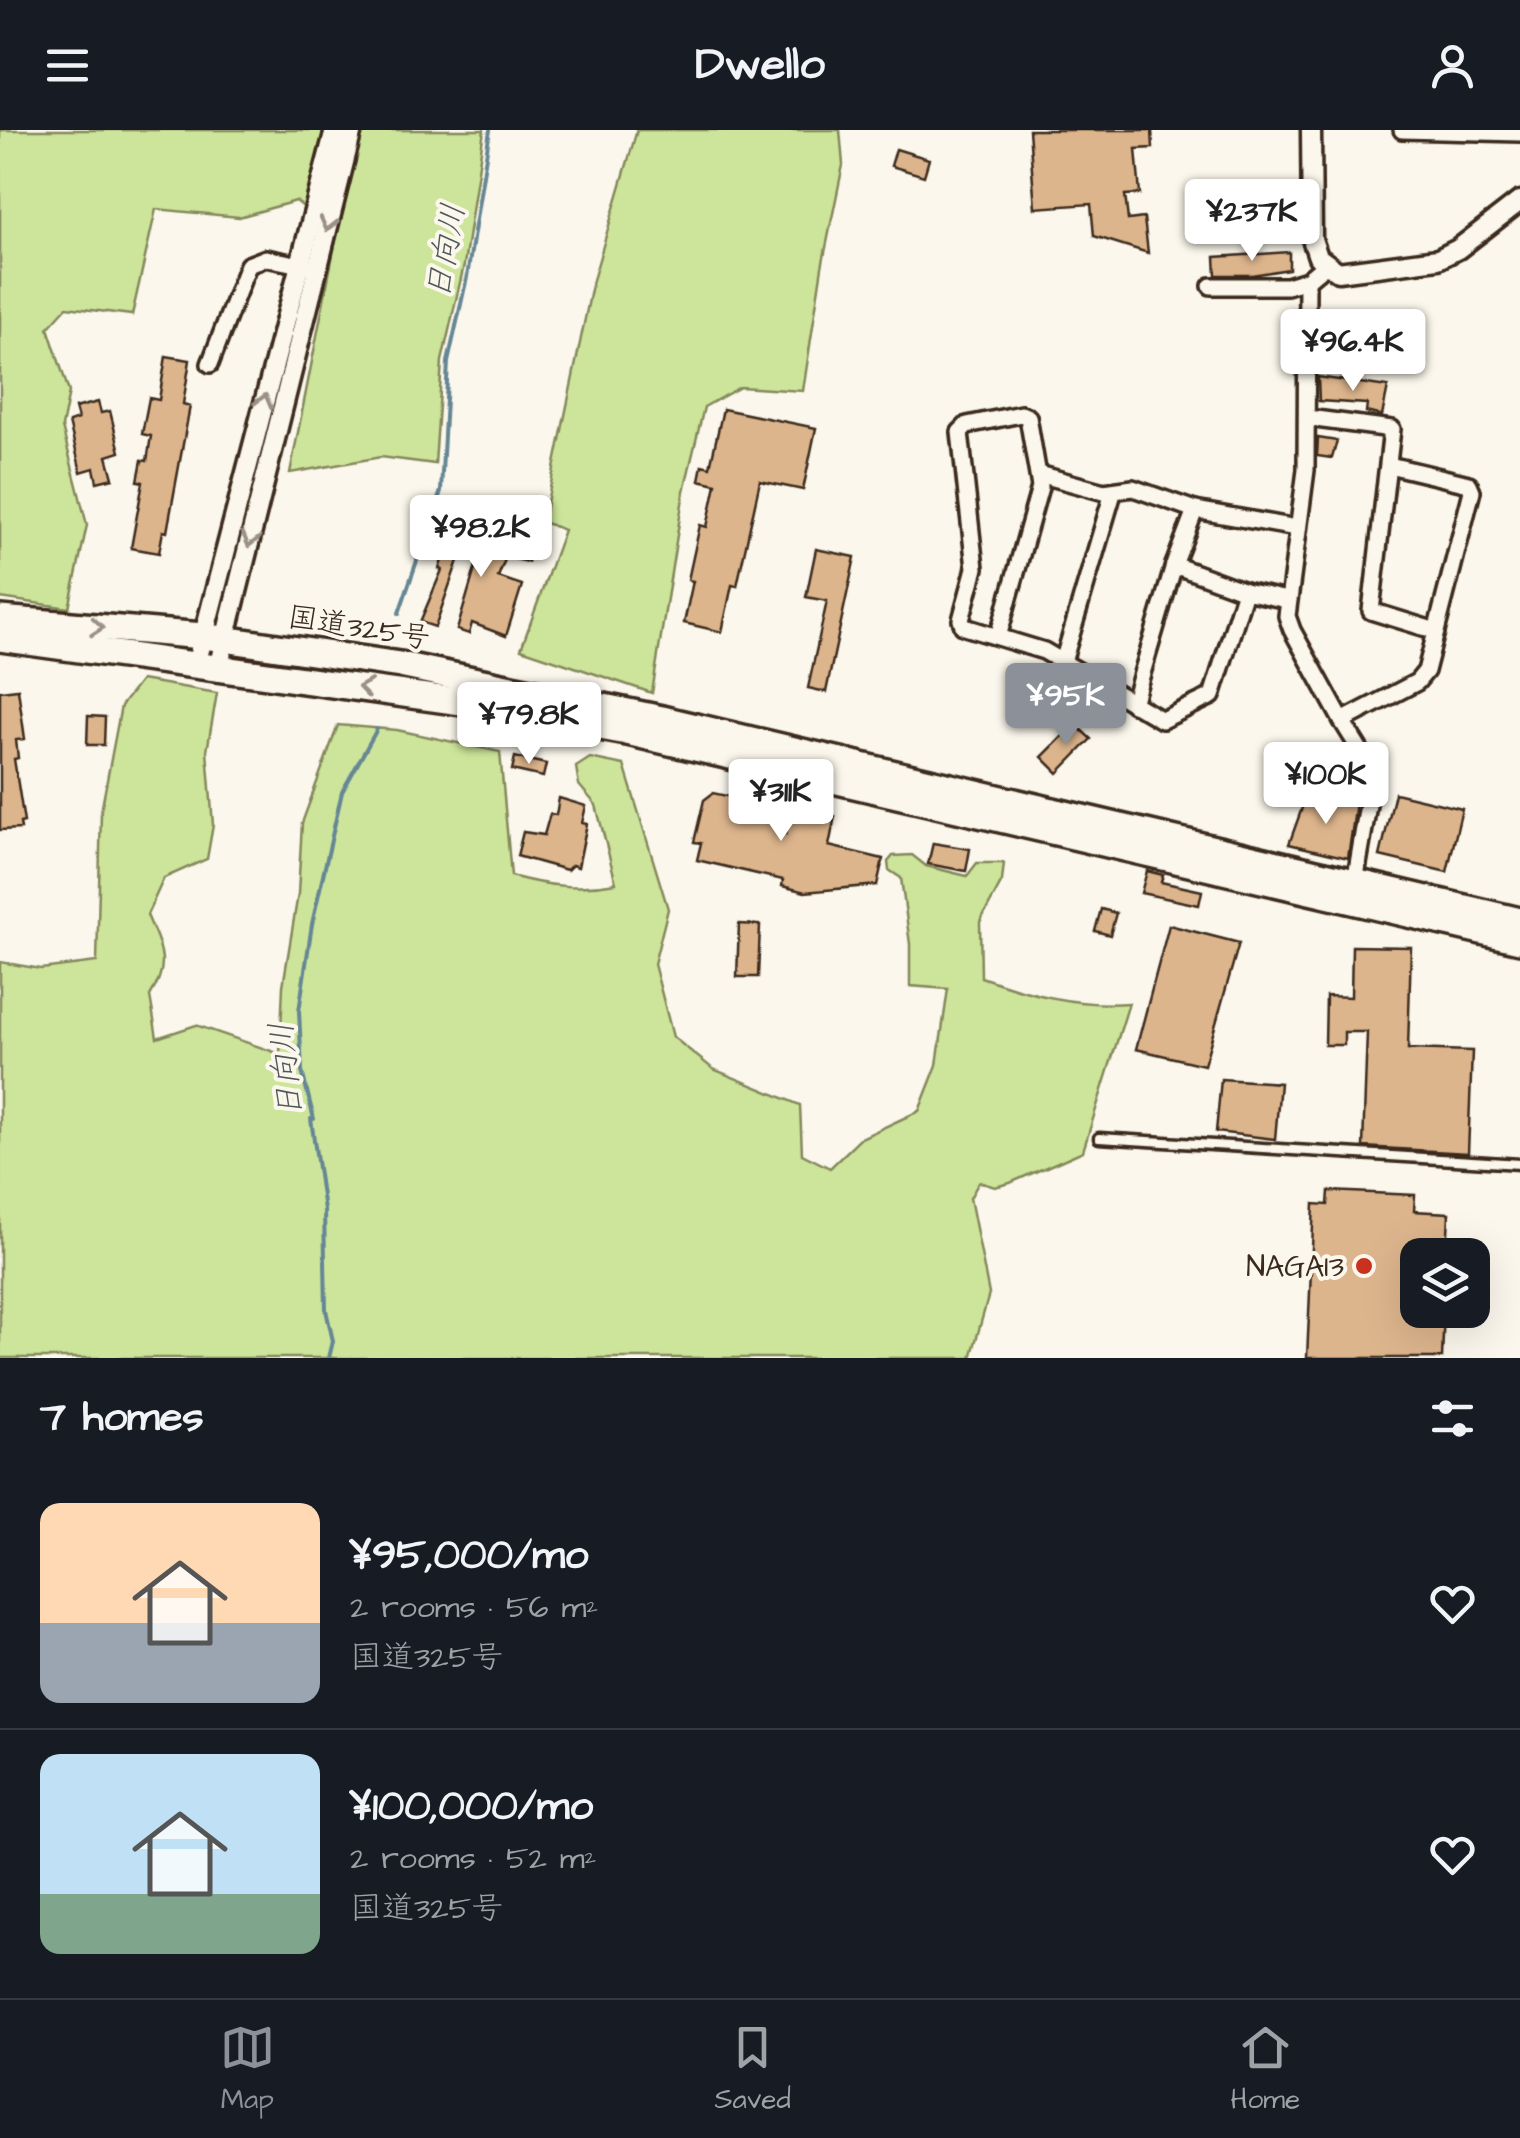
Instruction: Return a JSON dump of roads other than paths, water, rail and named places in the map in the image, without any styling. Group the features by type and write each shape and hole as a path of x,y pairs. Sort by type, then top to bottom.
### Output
{"highway":[{"name":"国道325号","path":"0,619 213,637 400,665 662,719 1353,892 1520,940"},
{"name":"国道325号","path":"0,638 476,704 628,732 1353,892 1520,921"}],"street":[{"path":"207,666 308,267 335,130"},
{"path":"308,267 352,130"},
{"path":"1311,130 1312,239 1325,265 1338,272 1438,260 1458,250 1520,200"},
{"path":"1402,130 1520,133"},
{"path":"210,364 248,265 266,258 308,267"},
{"path":"1212,286 1288,286 1306,280 1325,265"},
{"path":"1306,280 1306,470 1288,600 1292,630 1365,758 1372,781 1353,892"},
{"path":"998,637 1040,491 1025,414 962,427 975,568 961,623 998,637 1044,651 1162,720 1212,696 1245,590"},
{"path":"1308,418 1388,427 1392,434 1371,611 1436,631"},
{"path":"1342,721 1422,677 1472,487 1388,465"},
{"path":"1039,474 1113,493 1124,487 1133,488 1195,510 1298,528"},
{"path":"1064,662 1113,493"},
{"path":"1134,704 1174,565 1195,510"},
{"path":"1174,565 1245,590 1288,600"}],"lane":[{"path":"1099,1138 1520,1164"}],"waterway":[{"name":"日向川","path":"399,613 441,491 448,362 467,277 490,130"},
{"name":"日向川","path":"329,1358 333,1341 326,1310 324,1210 314,1119 302,1071 299,1011 312,924 342,792 377,729"}],"place":[{"name":"NAGAI3","path":"1364,1266"}]}
